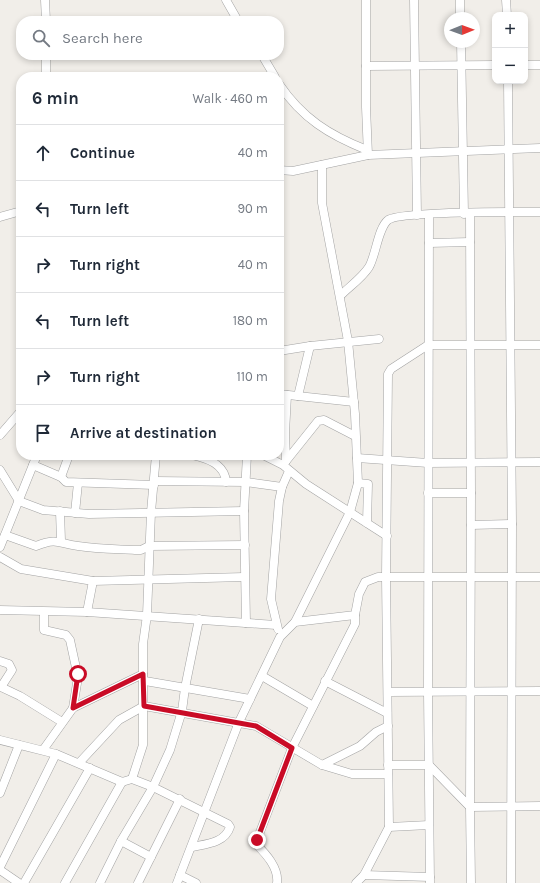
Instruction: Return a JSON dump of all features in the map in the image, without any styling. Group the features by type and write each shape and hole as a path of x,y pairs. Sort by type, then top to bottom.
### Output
{"street":[{"path":"45,0 46,16"},
{"path":"226,0 235,16"},
{"path":"366,0 367,152"},
{"path":"414,0 417,215"},
{"path":"460,0 460,12"},
{"path":"506,0 507,12"},
{"path":"461,48 463,151 470,242 471,883"},
{"path":"46,60 46,72"},
{"path":"265,60 272,72"},
{"path":"366,66 492,65"},
{"path":"528,65 540,65"},
{"path":"508,84 509,345 512,524 511,883"},
{"path":"284,91 291,101 321,128 367,152"},
{"path":"284,170 293,171 322,165 367,152 416,153 540,148"},
{"path":"196,883 179,879 239,722 280,637 295,622 350,512 358,483 354,402 348,341 322,202 322,165"},
{"path":"0,217 16,212"},
{"path":"340,295 368,268 374,255 383,226 395,217 417,215 540,212"},
{"path":"364,875 430,880 428,692 429,215"},
{"path":"429,243 470,242"},
{"path":"284,350 348,341 379,339"},
{"path":"356,883 364,875 390,827 386,577 388,374 391,369 428,345 540,345"},
{"path":"298,396 310,346"},
{"path":"284,394 354,402"},
{"path":"284,414 285,463 289,471 306,484 387,536"},
{"path":"0,435 16,417"},
{"path":"285,463 318,421 324,420 355,436"},
{"path":"357,458 428,464 511,461 540,462"},
{"path":"0,547 35,460"},
{"path":"61,477 67,460"},
{"path":"132,779 143,745 143,644 147,615 149,546 156,460"},
{"path":"206,460 221,468 226,474 226,482"},
{"path":"246,623 244,511 247,460"},
{"path":"277,460 285,463"},
{"path":"33,465 61,477 66,482 246,482 282,487"},
{"path":"0,470 19,501 43,510 89,514 244,511"},
{"path":"280,637 271,599 277,515 282,487 289,471"},
{"path":"75,513 78,483"},
{"path":"358,483 366,483 369,487 367,523"},
{"path":"428,493 471,493"},
{"path":"60,511 61,541"},
{"path":"471,525 512,524"},
{"path":"5,535 36,546 49,541 61,541 77,546 135,550 141,550 149,546 245,545"},
{"path":"0,557 21,569 93,581 244,577"},
{"path":"276,883 275,872 269,856 256,844 292,748 355,624 355,614 359,594 365,582 372,579 386,577 540,577"},
{"path":"87,612 93,581"},
{"path":"0,610 147,615 276,625"},
{"path":"44,612 44,630 66,635 70,640 78,677 73,708"},
{"path":"295,622 355,614"},
{"path":"100,883 121,841 154,787 170,750 182,711 185,688 199,619"},
{"path":"0,661 9,664 12,670 0,687 20,696 62,722"},
{"path":"262,676 313,706"},
{"path":"43,750 73,708 144,678 185,688 250,699"},
{"path":"325,682 387,713"},
{"path":"388,692 540,691"},
{"path":"79,763 119,720 144,706 182,711 256,726 322,765 352,774 388,774"},
{"path":"322,765 360,746 376,732 388,726"},
{"path":"0,740 56,754 122,782 132,779 154,787 228,824 230,827 229,832 219,841 192,847"},
{"path":"0,793 19,745"},
{"path":"19,883 0,869 56,754"},
{"path":"388,765 429,765 470,807 540,806"},
{"path":"24,883 90,768"},
{"path":"65,883 122,782"},
{"path":"138,883 180,799"},
{"path":"390,827 429,825"},
{"path":"121,841 151,857"}],"route":[{"path":"78,674 73,708 143,674 145,681 144,706 182,711 256,726 292,748 257,840"}]}
